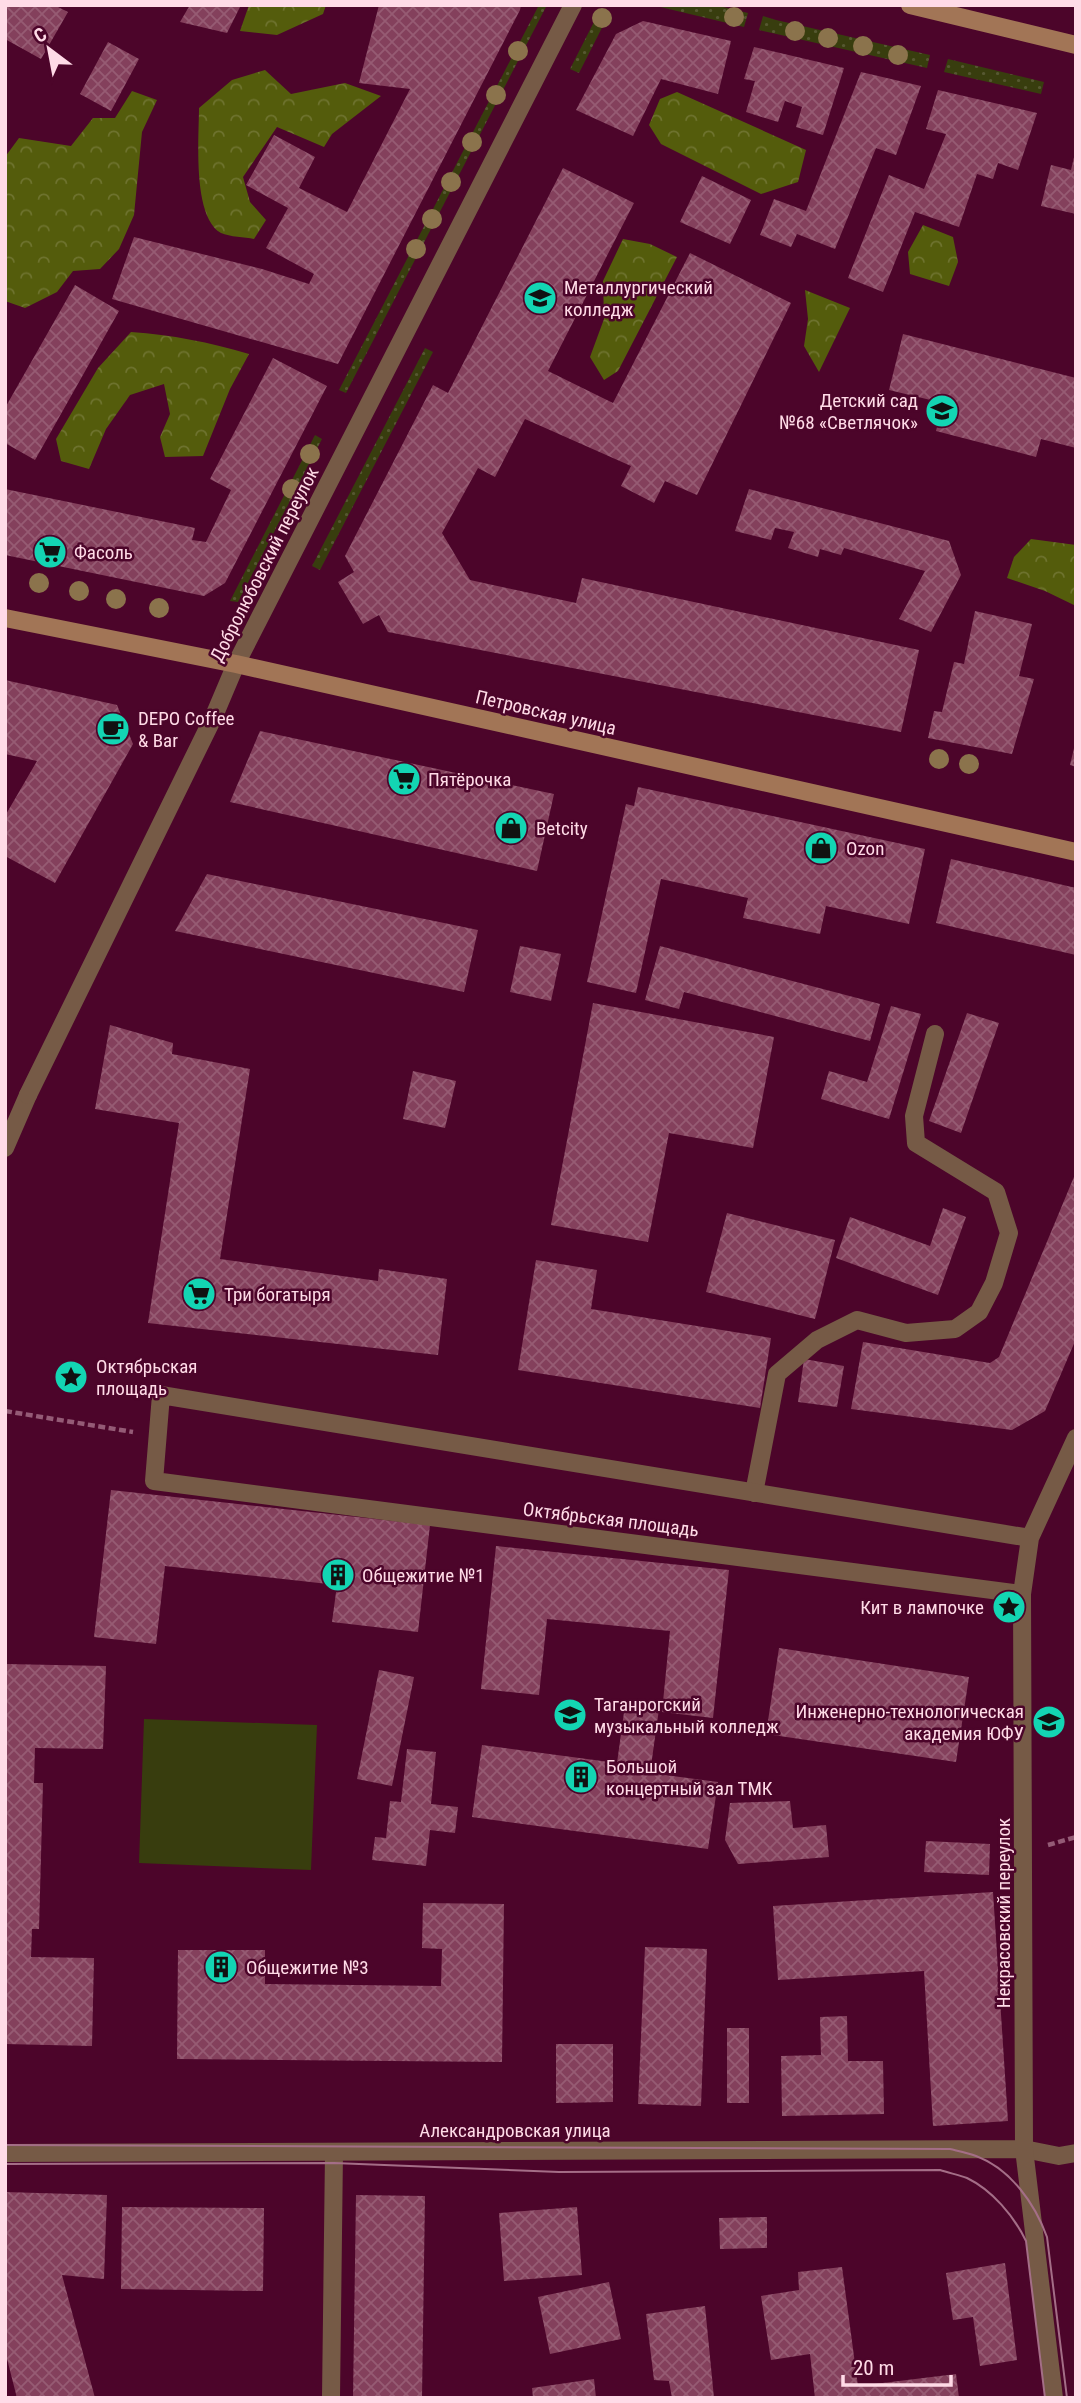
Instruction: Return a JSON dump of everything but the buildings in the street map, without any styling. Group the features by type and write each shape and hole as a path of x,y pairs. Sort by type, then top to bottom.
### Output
{"main road":[{"path":"910,5 1076,44"},
{"name":"Петровская улица","path":"5,618 236,664 1076,852"}],"street":[{"name":"Добролюбовский переулок","path":"5,1148 28,1095 214,716 236,664 573,5"},
{"path":"754,1493 777,1374 817,1340 857,1320 906,1333 955,1329 979,1312 994,1283 1009,1233 996,1192 916,1143 914,1116 935,1034"},
{"name":"Октябрьская площадь","path":"1022,1594 154,1481 161,1395 1030,1538"},
{"name":"Некрасовский переулок","path":"1054,2398 1024,2149 1022,1594 1030,1538 1076,1438"},
{"name":"Александровская улица","path":"5,2153 1024,2149 1059,2155 1076,2153"},
{"path":"331,2398 334,2152"}],"path":[{"path":"5,1411 158,1436"}],"green space":[{"path":"249,5 326,5 323,14 277,35 240,31"},
{"path":"539,5 547,5 346,393 339,390"},
{"path":"652,5 715,5 748,13 744,27"},
{"path":"599,12 609,14 579,73 570,69"},
{"path":"763,16 930,55 927,68 759,30"},
{"path":"948,59 1044,82 1041,94 944,72"},
{"path":"265,70 291,94 345,83 381,96 332,134 324,147 277,127 243,177 250,202 266,220 254,239 221,233 205,211 199,176 199,108 232,80"},
{"path":"132,91 157,100 142,132 134,215 119,249 100,269 73,271 57,292 25,308 5,301 5,157 19,138 71,146 93,118 115,118"},
{"path":"677,92 806,150 798,182 761,194 661,144 649,125 660,99"},
{"path":"923,225 953,237 958,262 949,286 910,274 908,252"},
{"path":"623,239 650,244 677,257 618,371 604,380 590,357 604,319 603,281"},
{"path":"805,290 850,308 819,372 804,346 808,319"},
{"path":"131,332 190,340 249,354 230,389 203,456 165,457 160,437 170,414 164,384 130,395 106,429 89,469 61,461 56,439 98,368"},
{"path":"425,348 433,352 320,570 312,566"},
{"path":"315,435 322,439 238,602 230,601"},
{"path":"1031,539 1076,545 1076,606 1045,591 1007,578 1014,557"},
{"path":"144,1719 317,1725 311,1870 139,1863"}],"tram line":[{"path":"5,2145 950,2149 976,2156 1000,2169 1020,2189 1036,2212 1047,2237 1067,2398"},
{"path":"5,2164 334,2163 559,2172 940,2170 967,2178 985,2189 1009,2213 1026,2241 1045,2398"}],"place":[{"name":"Металлургический колледж","path":"540,298"},
{"name":"Детский сад №68 «Светлячок»","path":"942,411"},
{"name":"Фасоль","path":"50,552"},
{"name":"DEPO Coffee & Bar","path":"113,729"},
{"name":"Пятёрочка","path":"404,779"},
{"name":"Betcity","path":"511,828"},
{"name":"Ozon","path":"821,848"},
{"name":"Три богатыря","path":"199,1294"},
{"name":"Октябрьская площадь","path":"71,1377"},
{"name":"Общежитие №1","path":"338,1575"},
{"name":"Кит в лампочке","path":"1009,1607"},
{"name":"Таганрогский музыкальный колледж","path":"570,1715"},
{"name":"Инженерно-технологическая академия ЮФУ","path":"1049,1722"},
{"name":"Большой концертный зал ТМК","path":"581,1777"},
{"name":"Общежитие №3","path":"221,1967"}]}
